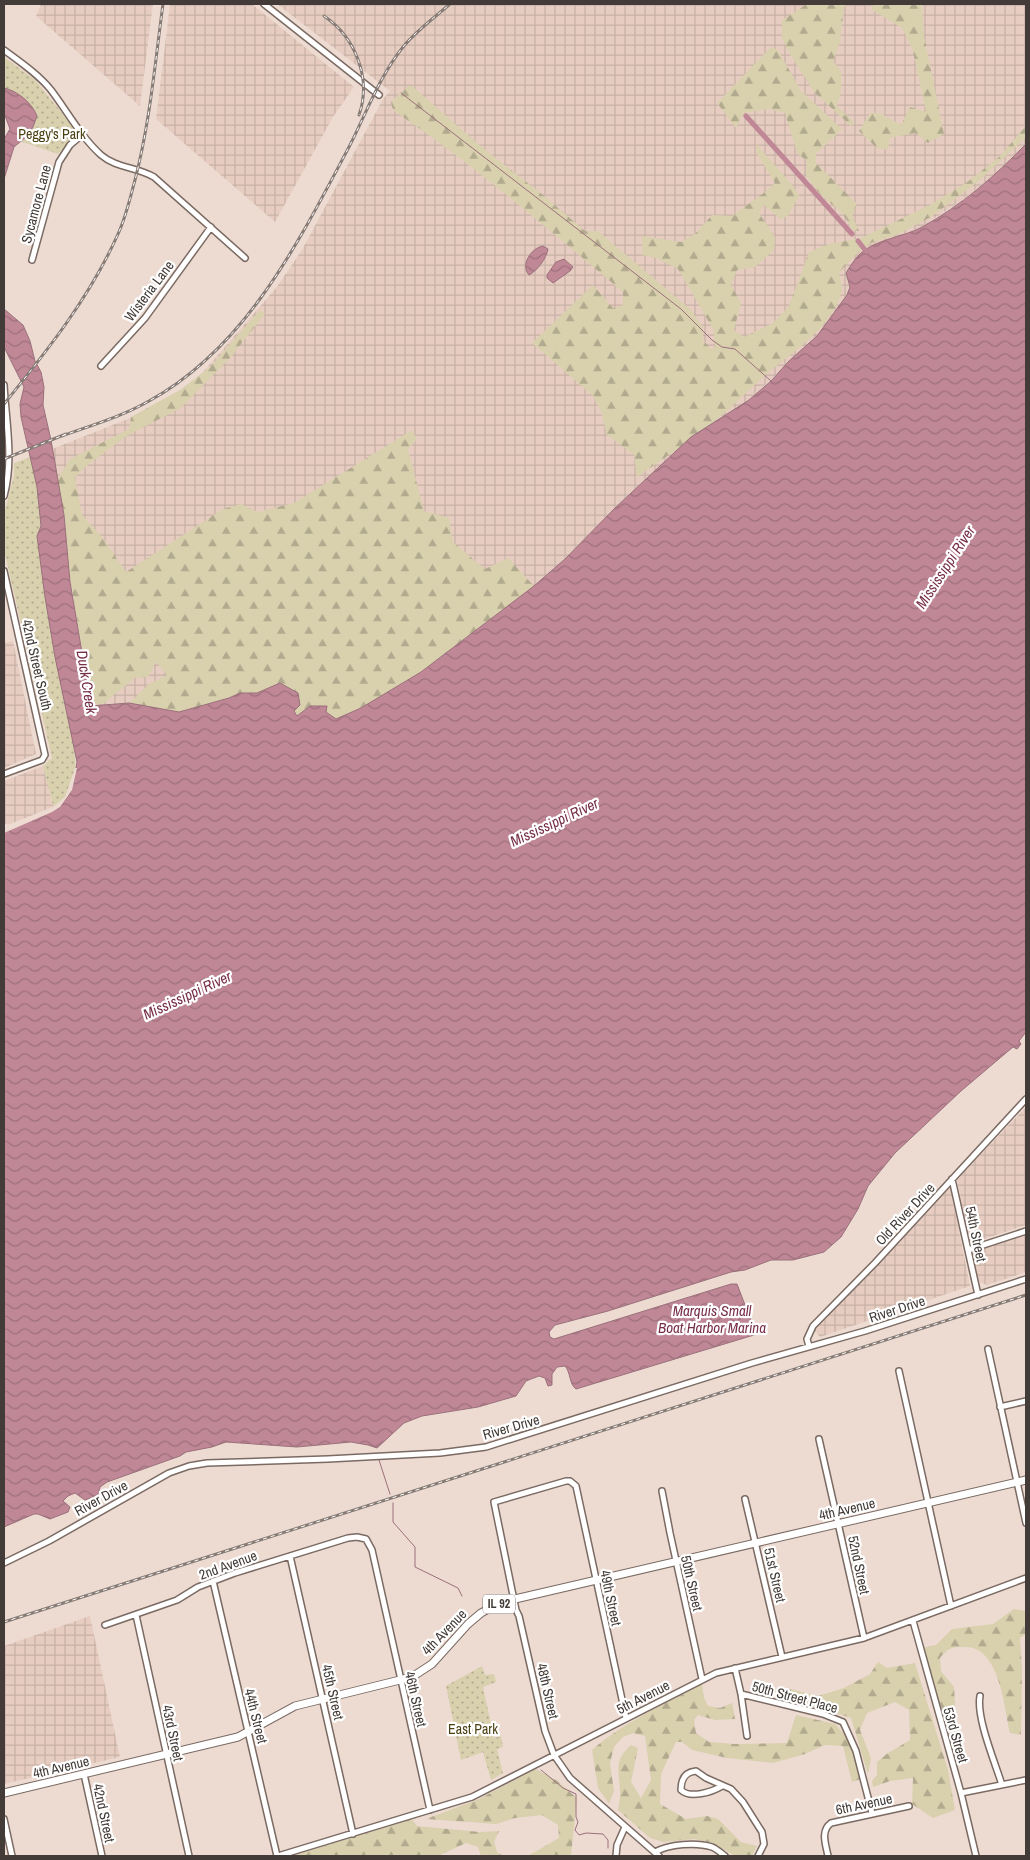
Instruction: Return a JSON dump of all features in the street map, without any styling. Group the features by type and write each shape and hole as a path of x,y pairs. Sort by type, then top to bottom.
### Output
{"main road":[{"name":"4th Avenue","path":"4,1793 238,1737 295,1706 400,1681 420,1673 432,1664 468,1624 481,1613 494,1606 515,1599 1026,1480"}],"street":[{"path":"264,4 379,95"},
{"path":"4,50 36,75 50,89 83,134 102,156 120,166 141,170 154,177 245,258"},
{"name":"Sycamore Lane","path":"32,260 59,162 66,150 83,134"},
{"name":"Wisteria Lane","path":"100,366 145,318 211,227"},
{"path":"4,385 9,457 4,496"},
{"name":"42nd Street South","path":"4,571 45,755 42,760 4,774"},
{"name":"Old River Drive","path":"809,1346 807,1339 812,1327 875,1263 1026,1099"},
{"name":"54th Street","path":"952,1179 978,1295"},
{"path":"968,1250 1026,1231"},
{"name":"River Drive","path":"4,1563 49,1541 168,1473 184,1467 207,1463 440,1453 486,1447 809,1346 865,1331 1026,1279"},
{"path":"988,1350 1026,1522"},
{"path":"899,1371 951,1606"},
{"path":"1000,1407 1026,1401"},
{"name":"52nd Street","path":"819,1439 864,1638"},
{"name":"48th Street","path":"573,1483 570,1481 560,1482 494,1502 516,1610 519,1616 545,1731 554,1755 570,1778 657,1854"},
{"name":"49th Street","path":"573,1483 578,1490 626,1718"},
{"name":"50th Street","path":"662,1491 702,1679"},
{"name":"51st Street","path":"745,1499 782,1657"},
{"name":"2nd Avenue","path":"105,1625 177,1600 213,1580 348,1538 363,1538"},
{"name":"46th Street","path":"363,1538 369,1543 372,1550 430,1810"},
{"name":"45th Street","path":"290,1556 353,1834"},
{"name":"5th Avenue","path":"278,1856 472,1797 716,1673 864,1638 1026,1578"},
{"name":"44th Street","path":"213,1580 278,1856"},
{"name":"43rd Street","path":"136,1614 188,1856"},
{"name":"53rd Street","path":"912,1621 961,1793 976,1856"},
{"path":"735,1668 748,1736"},
{"name":"50th Street Place","path":"741,1694 823,1714 843,1722 856,1751 872,1813"},
{"path":"980,1696 979,1702 983,1722 1002,1785"},
{"path":"722,1786 692,1794 680,1790 688,1772 696,1771 736,1792 762,1832 764,1844 758,1856"},
{"name":"42nd Street","path":"84,1774 102,1856"},
{"path":"961,1793 1026,1780"},
{"name":"6th Avenue","path":"828,1856 824,1834 826,1827 831,1823 909,1806"},
{"path":"4,1819 12,1856"},
{"path":"616,1856 617,1845 625,1827"},
{"path":"657,1854 673,1847 694,1844 712,1847 725,1856"}],"shaded area":[{"path":"41,4 153,4 140,106 36,16"},
{"path":"170,4 252,4 354,87 333,117 275,222 156,119"},
{"path":"277,4 1026,4 1026,144 997,173 957,204 921,227 877,244 848,282 850,287 847,295 817,336 749,400 691,437 615,508 565,559 534,586 421,672 229,698 179,712 91,706 47,451 145,412 197,379 276,288 302,250 383,99 390,91"},
{"path":"13,641 36,754 4,768 4,643"},
{"path":"43,766 54,809 4,827 4,781"},
{"path":"1026,1107 1026,1225 972,1243 969,1241 957,1179"},
{"path":"950,1187 970,1286 820,1337 814,1330"},
{"path":"1026,1234 1026,1272 987,1285 979,1282 972,1254 974,1251"},
{"path":"90,1616 120,1757 4,1784 4,1646"}],"green space":[{"path":"807,4 846,4 840,42 833,61 841,71 841,92 837,106 854,122 851,126 814,92 782,39 782,20"},
{"path":"874,4 922,4 924,36 944,134 928,143 915,133 890,138 888,150 877,148 859,131 870,113 880,113 901,125 910,107 926,112 913,51 902,28 871,9"},
{"path":"771,47 778,50 801,91 842,129 816,154 816,163 857,204 852,216 859,231 852,230 842,213 819,193 806,175 807,161 797,153 785,113 769,109 744,113 736,128 717,103"},
{"name":"Peggy's Park","path":"4,57 35,80 75,129 71,140 58,154 17,140 4,100"},
{"path":"408,86 412,86 483,148 585,231 598,231 691,310 703,327 703,340 711,349 715,347 713,329 678,269 656,258 642,255 642,236 681,242 695,234 712,215 732,216 765,192 775,183 757,154 756,144 794,187 799,196 788,216 780,219 764,205 759,213 775,237 774,250 755,267 737,270 731,285 741,303 734,330 744,337 773,323 789,306 809,252 829,244 861,238 928,206 966,183 999,157 1026,126 1026,137 980,180 931,217 896,235 871,243 853,257 839,273 842,291 830,316 821,327 729,409 681,447 637,477 634,455 607,435 601,411 592,395 532,343 593,285 613,308 623,305 623,292 482,175 393,110 391,102"},
{"path":"260,310 265,314 229,359 181,408 128,435 90,463 75,477 82,515 102,537 126,572 223,509 241,504 258,512 294,503 412,430 417,439 408,449 424,511 449,518 453,542 485,569 508,558 534,586 421,672 361,708 336,719 326,712 327,707 310,706 297,716 280,683 257,693 240,693 229,698 179,712 129,703 149,684 167,675 156,662 148,677 135,678 104,703 91,706 55,483 70,459 129,429 131,417 180,390 210,367"},
{"path":"47,451 91,706 66,708 75,755 75,779 72,790 66,799 54,809 43,766 52,758 4,550 4,514 14,476 14,463"},
{"path":"1014,1609 1026,1611 1026,1634 1020,1638 1022,1669 1021,1735 1010,1733 999,1681 986,1657 977,1650 961,1647 948,1650 940,1658 941,1671 954,1687 956,1718 962,1745 960,1764 922,1648 936,1645 952,1629 993,1624"},
{"path":"878,1662 887,1668 915,1663 948,1770 955,1810 933,1818 912,1804 913,1778 890,1781 873,1787 872,1781 877,1775 877,1762 910,1740 909,1710 895,1702 867,1713 860,1730 871,1758 868,1774 851,1718 763,1690 782,1687 818,1696 844,1688 870,1674"},
{"name":"East Park","path":"482,1666 485,1675 494,1674 496,1682 483,1687 494,1738 501,1736 503,1747 497,1749 503,1773 491,1780 483,1752 461,1760 446,1686"},
{"path":"702,1684 704,1698 708,1706 720,1708 732,1703 735,1719 715,1720 698,1715 694,1720 696,1733 709,1742 735,1744 787,1743 796,1715 835,1724 849,1740 861,1779 852,1782 843,1746 825,1745 805,1754 773,1763 727,1758 692,1750 682,1742 676,1742 661,1774 660,1804 686,1819 707,1816 718,1819 741,1842 757,1846 752,1856 735,1856 715,1844 695,1839 663,1842 650,1838 618,1810 620,1796 619,1762 631,1745 638,1748 631,1782 641,1798 651,1780 645,1736 633,1733 623,1737 614,1747 610,1763 614,1791 609,1804 598,1788 592,1750 631,1722"},
{"path":"535,1769 556,1780 577,1798 571,1856 528,1856 559,1838 558,1825 542,1815 515,1818 496,1824 426,1819 479,1799"},
{"path":"412,1819 417,1826 480,1832 499,1831 494,1842 497,1852 503,1856 481,1856 478,1847 466,1843 438,1856 292,1856"}],"water":[{"path":"4,88 24,98 37,116 33,127 26,137 14,147 4,179 4,139 10,129 4,113"},
{"path":"1026,144 1026,1032 1019,1041 1021,1044 1017,1049 1013,1047 961,1091 895,1153 868,1186 858,1209 841,1237 824,1252 793,1260 771,1260 745,1270 731,1272 608,1311 555,1325 549,1332 550,1337 554,1339 731,1284 737,1284 755,1331 754,1335 576,1389 565,1366 557,1367 552,1374 552,1385 548,1386 545,1378 539,1376 526,1381 516,1396 478,1407 422,1416 404,1423 377,1448 351,1442 297,1447 226,1442 186,1452 180,1456 107,1482 100,1487 98,1495 85,1500 75,1493 68,1496 63,1501 70,1507 68,1512 50,1519 34,1514 4,1527 4,827 41,814 65,800 70,793 77,762 55,657 45,597 37,536 41,526 37,487 21,417 20,404 24,387 4,347 4,309 23,325 30,341 35,361 41,372 44,387 43,405 64,515 70,582 91,706 129,703 179,712 229,698 240,693 257,693 280,683 298,693 300,705 294,711 297,716 310,706 327,706 326,712 336,719 361,708 421,672 534,586 565,559 615,508 691,437 749,400 817,336 847,295 850,287 846,273 857,257 871,246 914,231 951,209 990,179"},
{"path":"543,246 548,249 545,257 529,275 526,262 534,250"},
{"path":"564,259 573,267 553,283 547,278 547,275 556,262"}],"pier":[{"path":"75,768 77,768 72,790 60,807 4,833 4,824 10,824 53,807 65,797"}],"waterway":[{"path":"401,93 681,309 712,340 722,347 735,349 771,381"},
{"path":"746,116 852,234"},
{"path":"858,241 866,251"},
{"path":"379,1460 390,1494"},
{"path":"393,1503 393,1522 415,1547 415,1567 458,1588 462,1596"},
{"path":"541,1770 563,1788 576,1794 576,1817 578,1822 575,1830 579,1835 586,1833 603,1834 608,1840 608,1848"}],"railway":[{"path":"4,404 52,344 81,302 121,228 145,136 163,4"},
{"path":"62,436 117,416 149,401 184,378 215,352 242,322 290,254 349,147 380,83 394,59 425,25 450,4"},
{"path":"324,16 344,35 358,60 362,73 363,87 359,115"},
{"path":"4,459 66,434"},
{"path":"4,1622 1026,1295"}],"water label":[{"name":"Mississippi River","path":"945,567"},
{"name":"Duck Creek","path":"87,682"},
{"name":"Mississippi River","path":"554,822"},
{"name":"Mississippi River","path":"187,995"},
{"name":"Marquis Small Boat Harbor Marina","path":"712,1318"}]}
